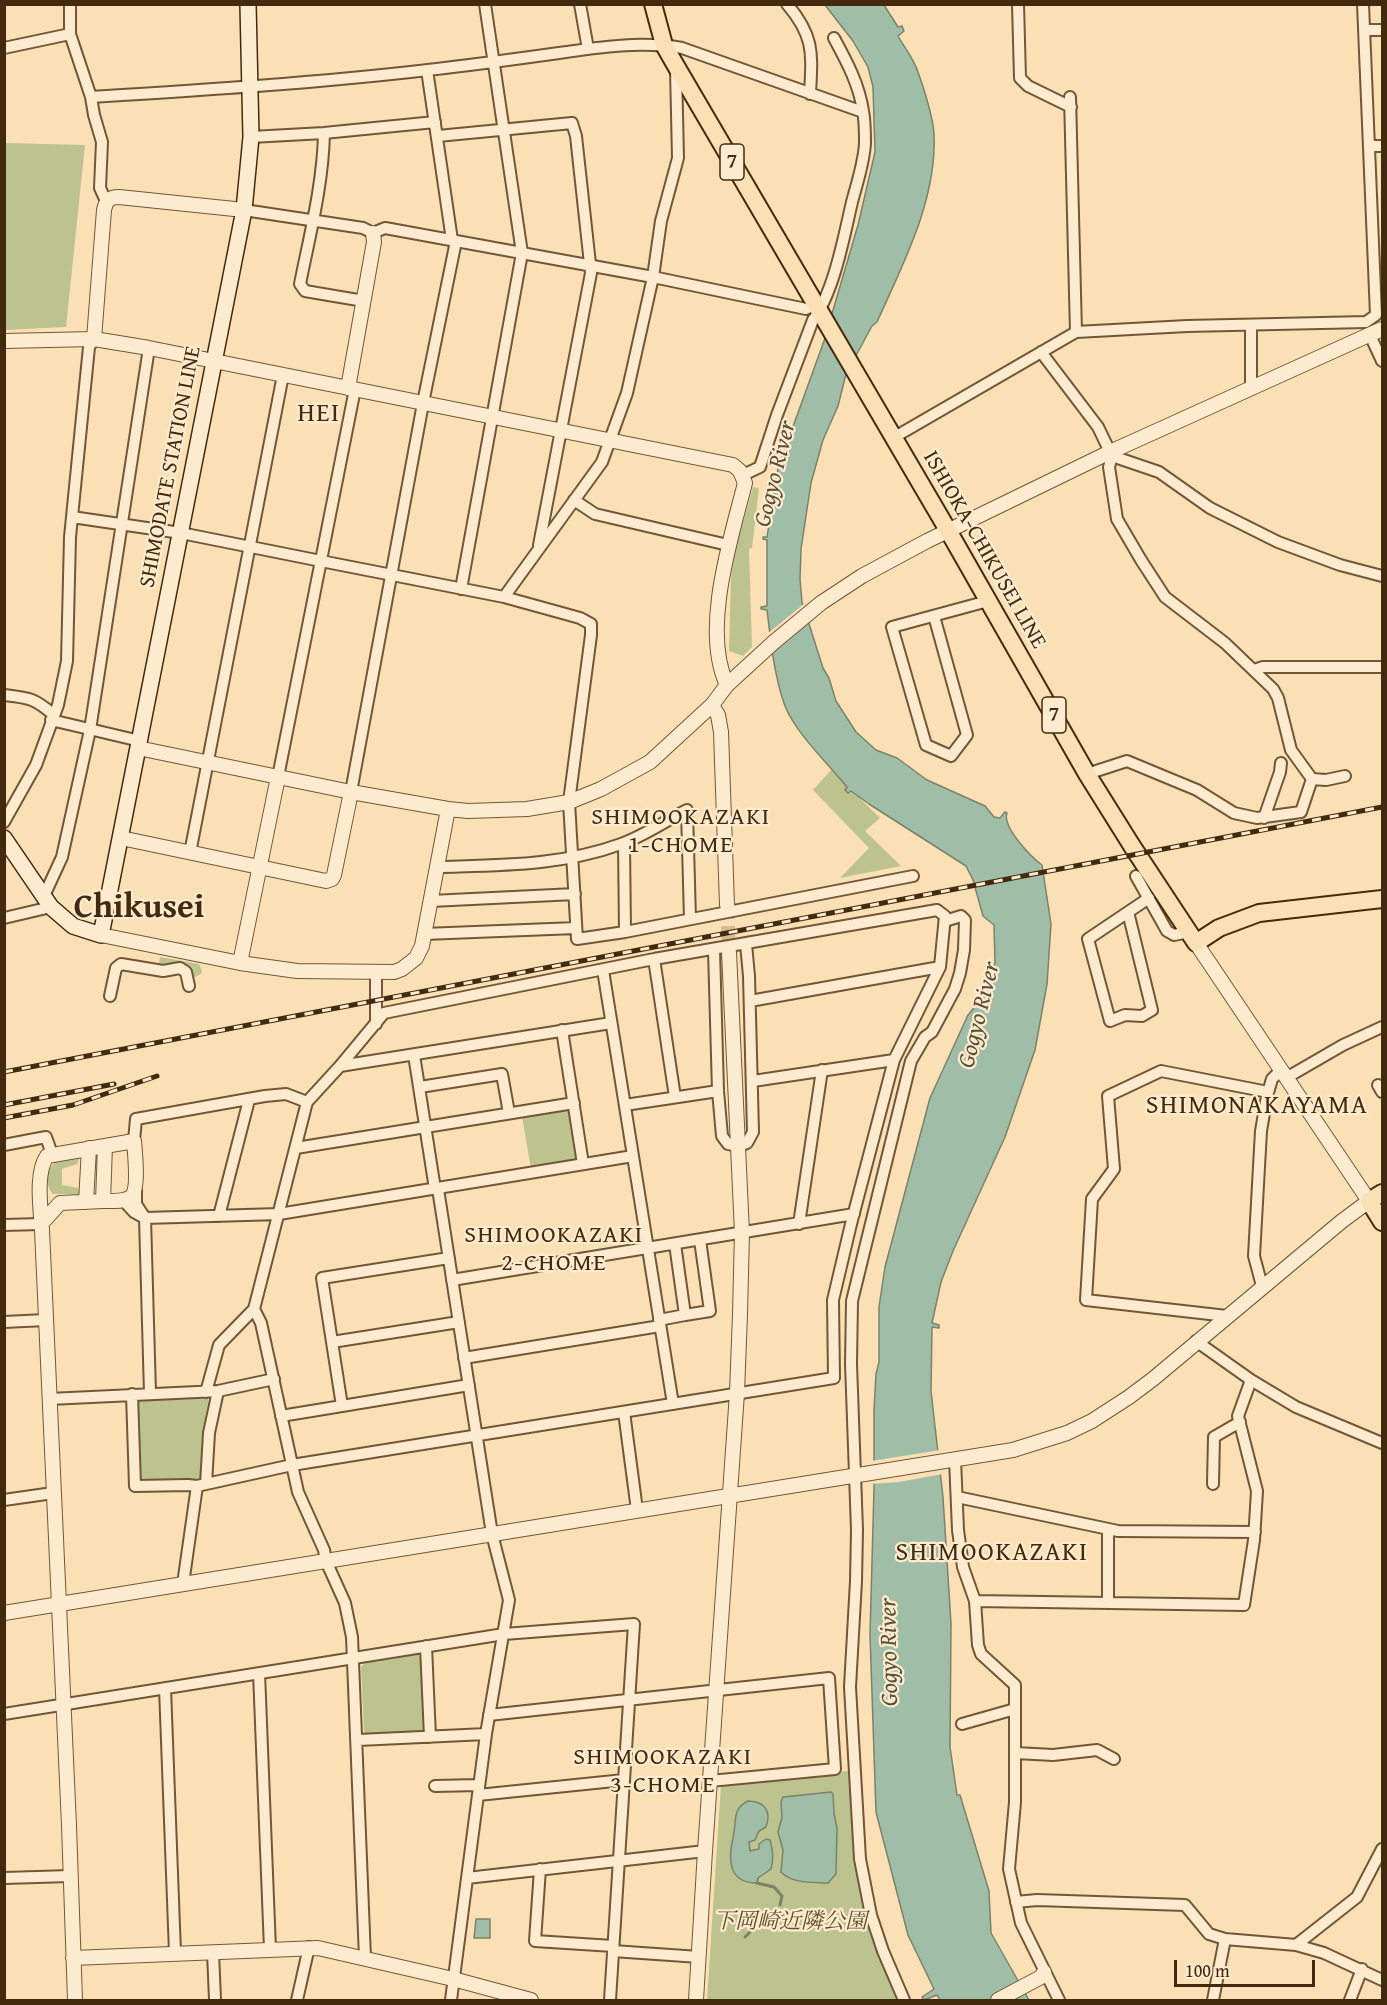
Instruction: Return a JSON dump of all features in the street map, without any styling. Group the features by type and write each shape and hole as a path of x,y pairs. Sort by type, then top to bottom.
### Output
{"main road":[{"name":"SHIMODATE STATION LINE","path":"101,935 244,210 251,137 248,4"},
{"name":"ISHIOKA-CHIKUSEI LINE","path":"652,4 664,45 676,66 949,532 1087,774 1192,937"},
{"path":"4,838 47,902 73,926 101,935"},
{"path":"1192,937 1259,913 1383,898"},
{"path":"1376,1197 1383,1222"}],"street":[{"path":"4,822 36,765 58,705 67,661 72,517 89,347 94,339 106,201 100,188 102,142 94,115 92,97 70,34 70,4"},
{"path":"461,589 522,253 485,4"},
{"path":"580,4 588,49"},
{"path":"787,4 798,17 811,45 810,94"},
{"path":"1018,4 1020,78 1028,86 1070,102 1076,332"},
{"path":"893,438 1076,332 1366,322 1376,315 1379,291 1369,146 1363,4"},
{"path":"1364,30 1383,30"},
{"path":"4,48 70,34"},
{"path":"743,475 760,467 813,320 827,293 860,170 865,144 859,89 834,38"},
{"path":"92,97 250,88 427,70 588,49 664,45 682,48 863,112"},
{"path":"504,597 602,462 630,383 653,278 661,221 678,158 676,66"},
{"path":"121,838 326,881 332,879 351,792 454,241 427,70"},
{"path":"251,137 324,133 435,122"},
{"path":"438,136 572,123 576,136 591,273 539,548"},
{"path":"324,133 324,162 300,284 305,291 364,302"},
{"path":"1369,146 1383,146"},
{"path":"106,201 119,197 244,210 363,228 373,233 385,228 818,311"},
{"path":"240,963 321,561 352,389 374,242 373,233"},
{"path":"1251,325 1251,389"},
{"path":"4,695 30,698 39,702 53,718 139,745 208,763 351,792 468,811 527,810 569,802 601,789 650,762 712,705 727,685 821,603 892,559 1111,454 1376,332 1383,361"},
{"path":"4,341 94,339 149,348 733,465 743,475 745,483 728,545 721,584 717,633 719,665 727,685"},
{"path":"4,918 47,902 62,857 90,730 149,348"},
{"path":"1041,352 1098,427 1111,454 1109,467 1118,519 1165,597 1225,644 1272,688 1278,698 1291,750 1312,778 1326,780 1345,776"},
{"path":"190,853 283,375"},
{"path":"1111,454 1159,472 1210,508 1278,542 1340,565 1383,576"},
{"path":"574,500 595,514 728,545"},
{"path":"72,517 181,533 504,597 580,618 591,624 569,802 577,939 625,932 913,876"},
{"path":"934,616 967,735 951,756 926,745 892,627 988,601"},
{"path":"1254,670 1263,667 1383,667"},
{"path":"712,705 720,723 727,905"},
{"path":"1087,774 1127,761 1197,790 1234,813 1257,818 1301,812 1312,778"},
{"path":"1264,818 1281,763"},
{"path":"101,935 240,963 297,971 393,972 416,958 422,946 448,808"},
{"path":"438,867 537,864 573,858 624,843 687,810 690,919"},
{"path":"624,843 625,932"},
{"path":"4,1613 637,1510 730,1497 1031,1445 1076,1429 1129,1397 1154,1379 1262,1286 1376,1197 1283,1074 1192,937 1174,935 1167,931 1136,876"},
{"path":"431,901 575,894"},
{"path":"1128,912 1152,1010 1142,1016 1125,1015 1110,1021 1088,939 1128,912 1149,898"},
{"path":"206,1392 219,1345 254,1309 307,1102 384,1013 654,959 937,910 945,916 940,967 896,1056 859,1223 852,1300 851,1365 859,1475 850,1687 860,1859 871,1915 904,2001"},
{"path":"132,1395 135,1486 201,1485 292,1465 834,1378 833,1300 912,1060 925,1036 932,1032 955,989 960,973 966,939 965,920 961,916 945,921"},
{"path":"424,934 576,928"},
{"path":"714,950 718,1091 722,1136 728,1144 738,1146 747,1143 753,1132 753,1081 746,944"},
{"path":"696,2001 737,1393 742,1233 729,952"},
{"path":"654,959 675,1097"},
{"path":"110,996 116,968 121,964 163,971 180,968 186,972 189,986"},
{"path":"750,1001 940,967"},
{"path":"603,970 673,1404"},
{"path":"376,972 376,1024"},
{"path":"340,1066 611,1023"},
{"path":"1262,1286 1254,1256 1261,1131 1272,1079 1383,1027"},
{"path":"562,1030 583,1164"},
{"path":"414,1055 449,1258 492,1534 509,1600 486,1734 451,2001"},
{"path":"753,1081 896,1056 912,1060"},
{"path":"799,1224 822,1070"},
{"path":"1227,1316 1086,1300 1092,1199 1113,1169 1108,1096 1161,1071 1268,1092"},
{"path":"420,1087 502,1074 509,1113"},
{"path":"625,1105 718,1091"},
{"path":"150,1393 145,1218 136,1204 134,1141 136,1119 265,1096 286,1095 307,1102"},
{"path":"219,1216 249,1100"},
{"path":"296,1148 574,1103"},
{"path":"4,1145 46,1137 52,1154"},
{"path":"75,2001 40,1186 47,1156 134,1141"},
{"path":"103,1201 105,1146"},
{"path":"86,1202 89,1148"},
{"path":"123,1200 134,1212 145,1218 279,1214 633,1156"},
{"path":"40,1186 60,1203 123,1200 129,1198 136,1190"},
{"path":"4,1225 41,1224 60,1203"},
{"path":"452,1280 799,1224 859,1223"},
{"path":"465,1358 660,1323 685,1315 710,1311 700,1240"},
{"path":"675,1244 685,1315"},
{"path":"342,1406 322,1278 449,1258"},
{"path":"254,1309 261,1323 298,1492 324,1550 326,1561 349,1617 354,1658 358,1740 365,1958"},
{"path":"4,1322 45,1320"},
{"path":"332,1342 459,1322"},
{"path":"1196,1341 1251,1380 1296,1407 1383,1443"},
{"path":"49,1399 218,1391 274,1379"},
{"path":"975,1600 1244,1605 1255,1532 1257,1491 1238,1416 1251,1380"},
{"path":"281,1416 469,1385"},
{"path":"183,1584 218,1391"},
{"path":"624,1412 637,1510"},
{"path":"1213,1484 1214,1437 1240,1422"},
{"path":"952,1460 963,1567 975,1600 978,1645 981,1654 1015,1685 1015,1802 1009,1869 1021,1923 1042,1975 1059,2001"},
{"path":"4,1500 53,1492"},
{"path":"957,1497 1118,1531 1255,1532"},
{"path":"1108,1529 1108,1603"},
{"path":"4,1714 504,1634 634,1624 610,2001"},
{"path":"426,1646 430,1737"},
{"path":"259,1673 270,1949"},
{"path":"489,1715 830,1678 835,1769"},
{"path":"165,1688 175,1953"},
{"path":"962,1724 1016,1709"},
{"path":"358,1740 486,1734"},
{"path":"1016,1753 1053,1755 1097,1750 1114,1759"},
{"path":"710,1781 855,1767"},
{"path":"435,1786 479,1790 624,1780"},
{"path":"1296,1945 1357,1897 1383,1849"},
{"path":"466,1878 705,1851"},
{"path":"540,1869 536,1941 699,1957"},
{"path":"4,1878 70,1876"},
{"path":"1016,1902 1037,1900 1185,1905 1209,1934 1225,1939 1296,1945 1324,1953 1383,1980"},
{"path":"1213,2001 1225,1939"},
{"path":"297,2001 309,1947"},
{"path":"73,1958 309,1947 453,1979 531,2001"},
{"path":"213,1952 215,2001"},
{"path":"1350,2001 1362,1969"},
{"path":"998,2001 1042,1975"}],"green space":[{"path":"5,143 85,145 66,327 5,330"},
{"path":"753,487 759,488 752,548 749,549 752,647 743,656 729,651 731,577 734,553"},
{"path":"831,770 880,818 865,831 901,866 840,878 869,848 813,790"},
{"path":"160,957 199,964 201,974 193,978 185,966 161,964 159,963"},
{"path":"565,1109 569,1112 577,1160 531,1169 522,1116"},
{"path":"80,1157 77,1164 62,1169 62,1185 78,1188 80,1194 53,1194 48,1182 50,1168 58,1161"},
{"path":"209,1397 202,1437 200,1482 140,1483 137,1400"},
{"path":"418,1651 424,1654 427,1728 422,1734 367,1736 364,1733 361,1667 367,1661"},
{"name":"下岡崎近隣公園","path":"850,1771 857,1858 900,2000 707,2000 721,1784"}],"water":[{"name":"Gogyo River","path":"825,5 884,5 898,27 902,26 904,31 898,36 916,67 923,86 934,134 930,183 916,231 877,322 872,326 846,374 838,406 823,440 811,483 801,549 802,602 836,701 856,732 876,750 897,758 927,780 985,806 994,817 1000,818 1005,812 1007,813 1009,826 1013,833 1025,849 1042,865 1051,924 1047,984 1035,1050 1005,1137 941,1282 932,1323 939,1325 939,1328 932,1327 931,1391 943,1497 951,1624 950,1747 957,1795 960,1795 989,1891 991,1933 1029,2000 940,2000 937,1995 924,2000 922,1997 934,1989 908,1935 876,1812 870,1635 874,1410 879,1362 879,1307 885,1267 930,1098 968,1015 982,998 995,962 994,925 983,916 973,880 966,866 851,791 848,793 845,790 847,787 796,727 781,695 767,610 761,609 767,606 767,540 763,537 767,537 778,468 824,341 858,225 875,152 873,87 868,67 853,41"},
{"path":"831,1792 837,1828 836,1874 828,1883 791,1879 781,1872 783,1850 778,1832 782,1817 783,1797"},
{"path":"748,1801 762,1805 768,1816 766,1827 759,1831 755,1840 749,1842 750,1851 759,1849 759,1844 766,1839 770,1840 772,1851 771,1869 758,1878 757,1883 740,1879 732,1868 731,1861 731,1846 737,1812"},
{"path":"476,1919 490,1919 490,1938 474,1938"}],"pier":[{"path":"805,603 811,621 770,656 767,634"},
{"path":"940,1450 943,1474 899,1482 871,1484 872,1461"}],"waterway":[{"path":"757,1883 774,1887 782,1896 780,1905"},
{"path":"745,1937 754,1928 783,1914"}],"tunnel":[{"path":"727,905 729,952"}],"railway":[{"path":"4,1072 1382,807"},
{"path":"4,1118 73,1105 157,1076"},
{"path":"4,1105 114,1084"}],"district":[{"name":"HEI","path":"319,414"},
{"name":"SHIMOOKAZAKI 1-CHOME","path":"681,832"},
{"name":"Chikusei","path":"139,908"},
{"name":"SHIMONAKAYAMA","path":"1257,1106"},
{"name":"SHIMOOKAZAKI 2-CHOME","path":"554,1250"},
{"name":"SHIMOOKAZAKI","path":"992,1553"},
{"name":"SHIMOOKAZAKI 3-CHOME","path":"663,1772"}]}
